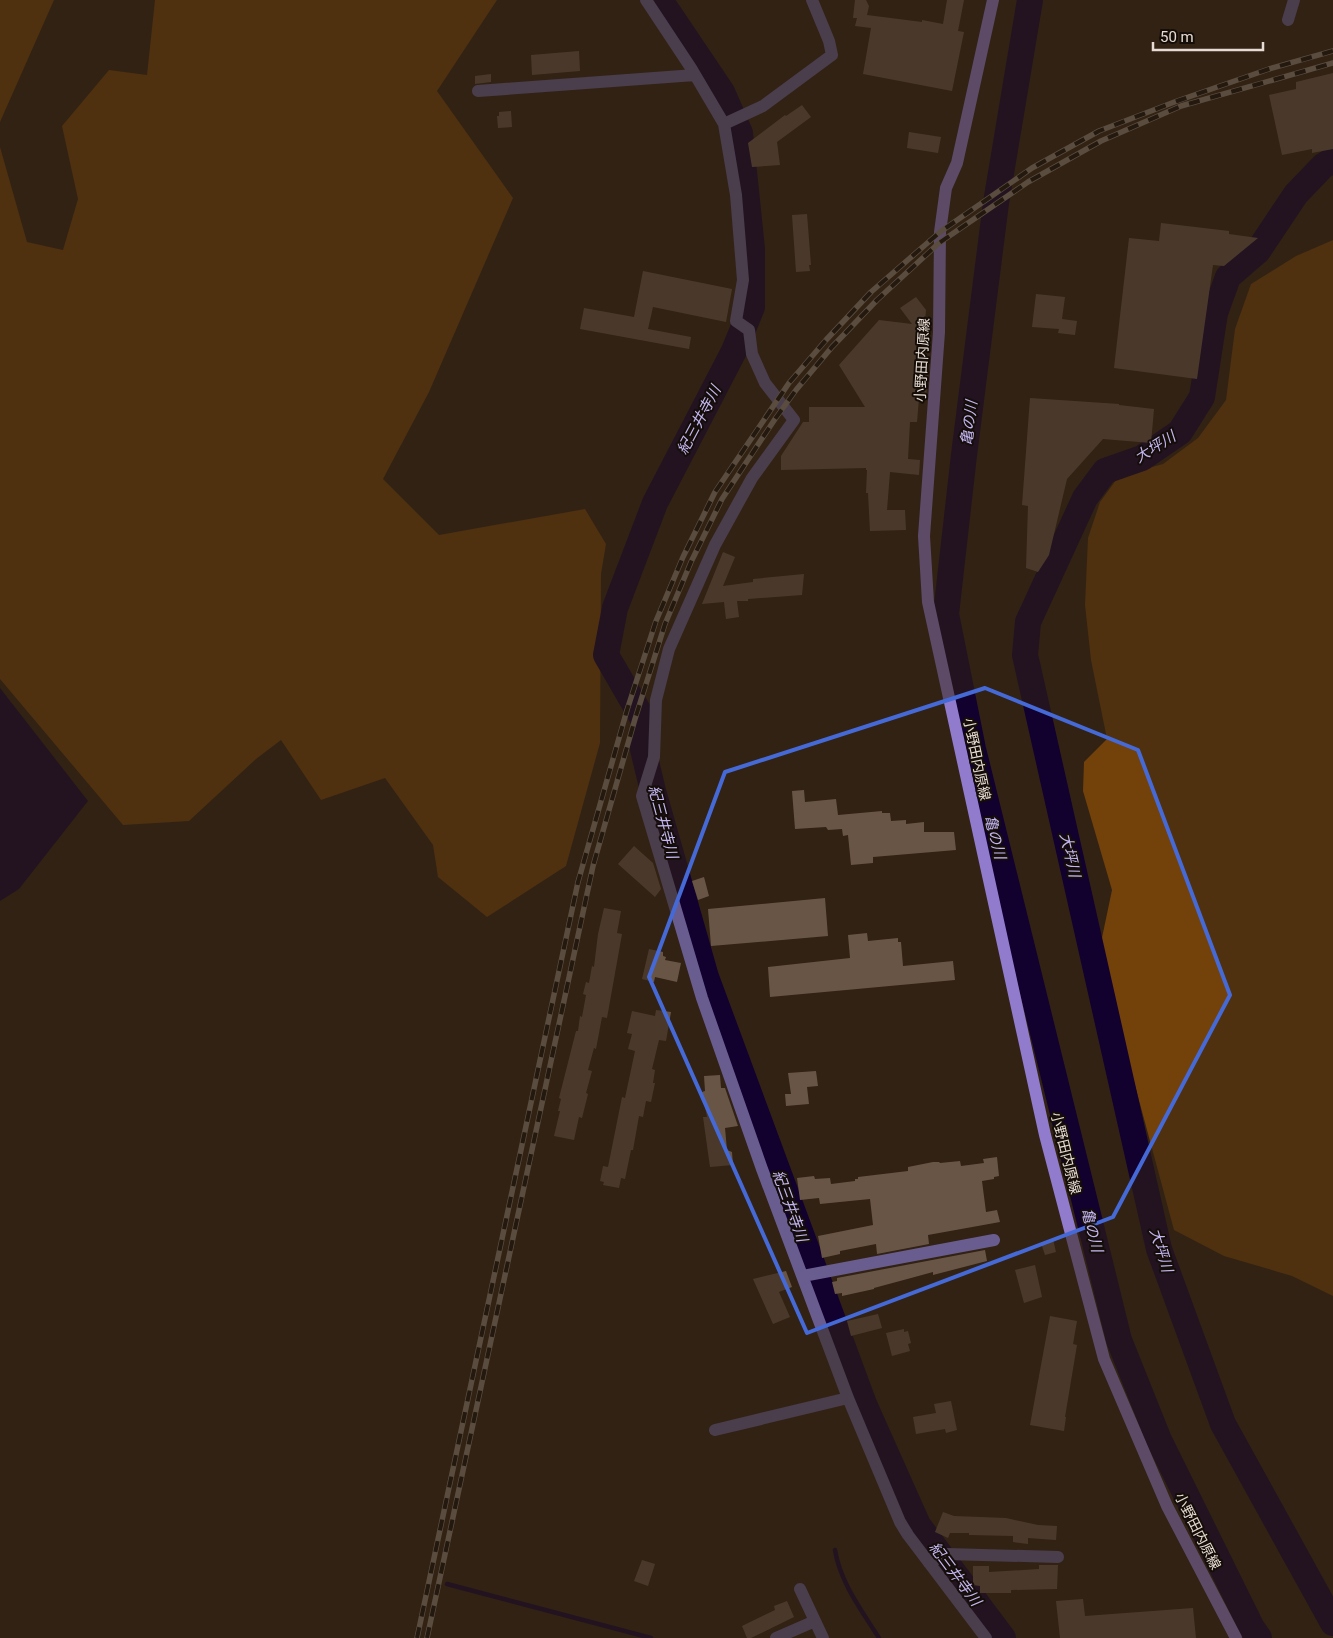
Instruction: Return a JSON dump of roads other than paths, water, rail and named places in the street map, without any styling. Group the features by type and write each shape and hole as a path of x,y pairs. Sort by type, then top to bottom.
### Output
{"main road":[{"name":"小野田内原線","path":"993,0 957,163 946,188 940,232 939,332 924,536 928,602 1045,1135 1104,1359 1167,1506 1236,1638"}],"street":[{"path":"646,0 695,75 724,124 736,195 743,280 736,321 745,327 752,354 765,383 794,420 752,478 715,545 669,649 656,700 654,756 642,796 704,1004 762,1169 812,1275 848,1398 900,1522 938,1559 986,1638"},
{"path":"724,124 763,106 832,55 829,41 812,0"},
{"path":"1288,20 1294,0"},
{"path":"478,92 695,75"},
{"path":"812,1275 994,1240"},
{"path":"715,1430 848,1398"},
{"path":"938,1559 1058,1557"},
{"path":"800,1589 823,1638"},
{"path":"776,1638 815,1621"}],"waterway":[{"name":"紀三井寺川","path":"660,0 722,92 740,133 752,249 752,307 734,351 655,503 615,608 606,655 646,724 641,741 653,791 706,977 864,1404 918,1525 1003,1638"},
{"name":"亀の川","path":"1030,0 996,203 946,614 973,749 1119,1340 1159,1440 1252,1628 1259,1638"},
{"name":"大坪川","path":"1333,160 1323,166 1296,194 1258,251 1228,277 1215,313 1202,397 1180,432 1142,458 1105,471 1085,498 1028,622 1025,655 1159,1249 1223,1424 1333,1623"},
{"path":"835,1550 847,1585 879,1638"},
{"path":"447,1584 651,1638"}],"railway":[{"path":"417,1638 578,882 627,710 656,621 683,557 715,492 789,383 826,340 871,292 940,232 1032,168 1099,131 1269,69 1333,51"},
{"path":"427,1638 593,866 635,719 665,624 691,562 722,499 775,419 796,390 832,347 877,300 939,243 1028,182 1101,141 1181,106 1333,63"}]}
